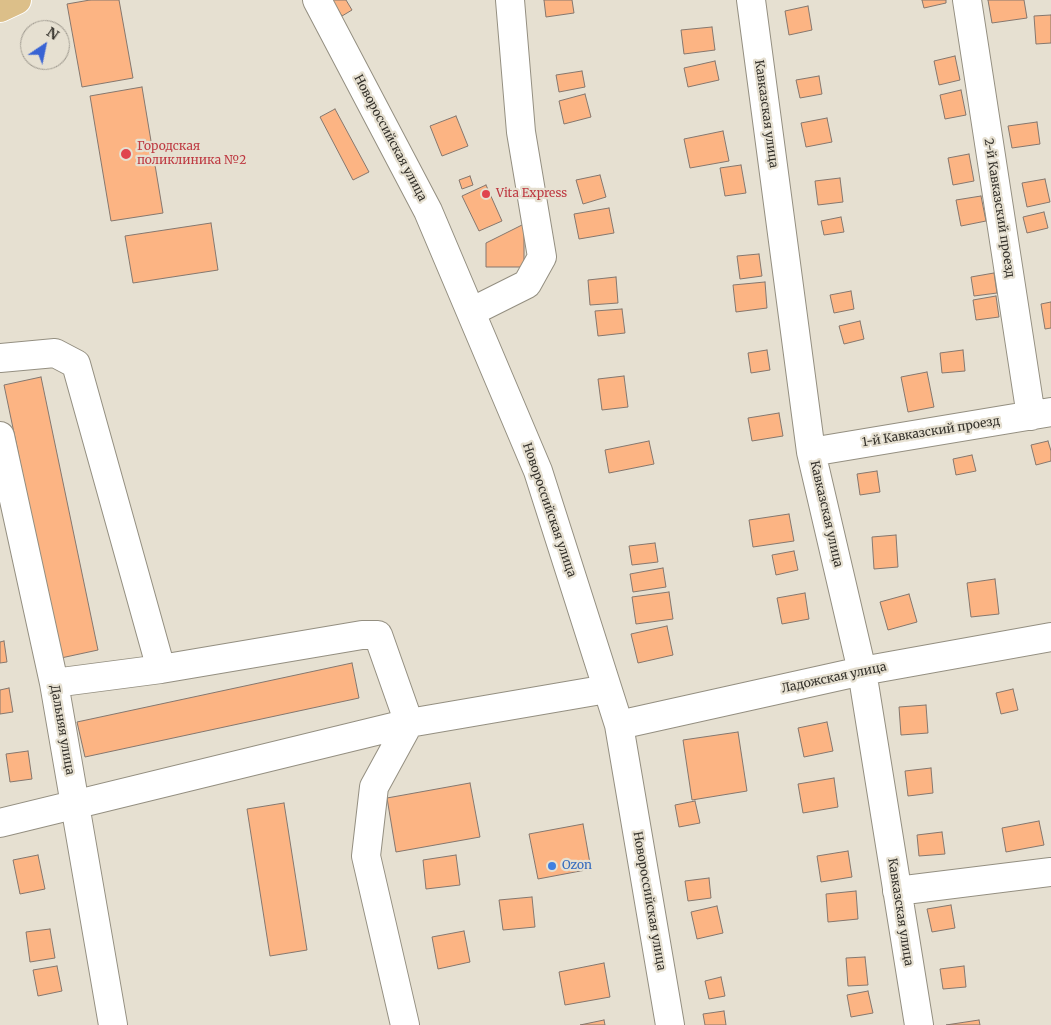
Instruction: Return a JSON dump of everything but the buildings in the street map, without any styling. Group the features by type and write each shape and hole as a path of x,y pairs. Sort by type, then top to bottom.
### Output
{"main road":[{"path":"0,8 17,0"}],"street":[{"name":"Новороссийская улица","path":"317,0 428,211 538,471 619,725 670,1025"},
{"path":"471,312 527,284 542,257 521,132 510,0"},
{"name":"Кавказская улица","path":"751,0 811,452 862,671 919,1025"},
{"name":"2-й Кавказский проезд","path":"967,0 1041,414"},
{"path":"0,358 55,353 76,364 161,669"},
{"name":"1-й Кавказский проезд","path":"811,452 1041,414"},
{"name":"Дальняя улица","path":"0,436 54,683 113,1025"},
{"path":"54,683 161,669 362,635 378,635 409,723 374,787 366,856 405,1025"},
{"name":"Ладожская улица","path":"619,725 862,671 1051,637"},
{"path":"0,823 409,723 607,689"},
{"path":"897,892 1051,872"}],"place":[{"name":"Городская поликлиника №2","path":"126,154"},
{"name":"Vita Express","path":"486,194"},
{"name":"Ozon","path":"552,866"}]}
